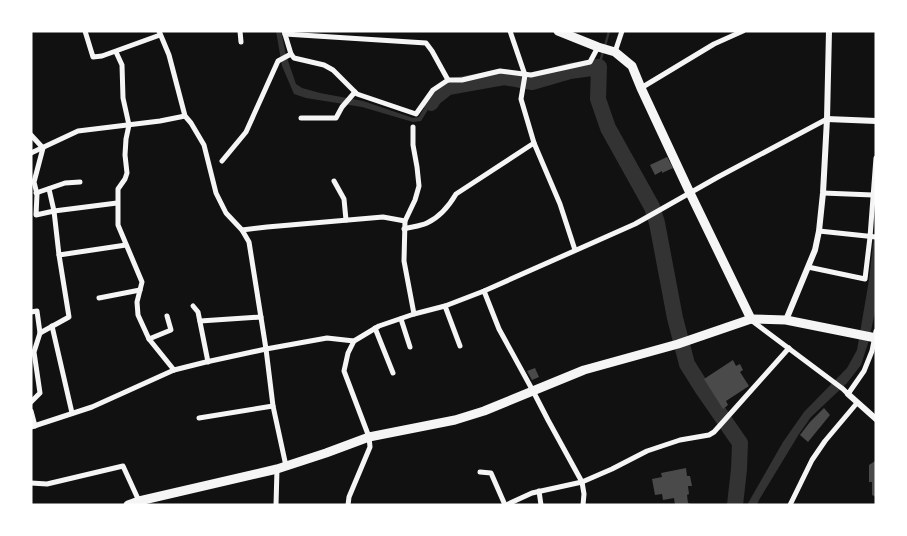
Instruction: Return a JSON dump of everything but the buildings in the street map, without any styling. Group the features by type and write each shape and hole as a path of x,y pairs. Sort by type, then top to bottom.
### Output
{"main road":[{"path":"558,31 612,52 632,66 690,193 751,319"},
{"path":"128,505 282,468 369,438 455,420 484,411 584,370 681,343 751,319 786,320 874,336"}],"street":[{"path":"85,31 93,57 116,52 159,33 169,55 185,116 204,145 216,193 226,213 242,230 249,242 282,468 276,505"},
{"path":"240,31 241,42"},
{"path":"510,31 525,75 521,99 534,143 560,204 574,250"},
{"path":"612,52 622,31"},
{"path":"641,88 714,44 743,31"},
{"path":"786,320 815,250 819,231 827,119 829,31"},
{"path":"448,80 426,43 285,32 291,54 294,58 324,65 333,70 353,93 416,114 433,90 448,80 462,80 500,71 531,75 590,62 598,47"},
{"path":"116,52 122,65 123,98 129,125 125,156 127,173 118,189 118,225 142,282 137,302 138,315 149,339 174,370"},
{"path":"222,161 246,132 278,61 291,54"},
{"path":"301,118 336,118 353,93"},
{"path":"31,153 78,131 185,116"},
{"path":"348,505 349,497 370,447 369,438 344,372 348,353 354,341 375,328 401,318 445,306 484,292 635,224 827,119 876,121"},
{"path":"413,127 413,145 419,186 404,221 404,261 414,314"},
{"path":"31,135 43,148"},
{"path":"404,229 427,223 450,204 456,194 534,143"},
{"path":"43,148 34,182 36,193 33,216 54,211 117,203"},
{"path":"808,267 865,279 873,237 873,195 876,158"},
{"path":"334,181 344,199 346,220"},
{"path":"36,193 65,183 80,182"},
{"path":"40,333 69,317 49,188"},
{"path":"823,193 873,195"},
{"path":"242,230 383,217 404,221"},
{"path":"819,231 873,237"},
{"path":"59,255 126,244"},
{"path":"99,298 140,290"},
{"path":"484,292 499,329 582,482 583,505"},
{"path":"193,306 198,312 208,362"},
{"path":"445,306 460,346"},
{"path":"31,312 37,311 40,333 34,352 40,394 31,402"},
{"path":"149,339 171,330 167,316"},
{"path":"200,321 261,317"},
{"path":"401,318 410,347"},
{"path":"751,319 846,391 876,419"},
{"path":"52,326 72,413"},
{"path":"375,328 394,373"},
{"path":"846,391 864,371 872,351 874,336"},
{"path":"31,411 33,426 92,406 174,370 266,349 328,338 354,341"},
{"path":"480,472 490,473 506,505 532,493 582,482 647,451 680,440 708,435 714,432 790,348"},
{"path":"790,505 812,460 825,441 857,403"},
{"path":"199,418 273,406"},
{"path":"31,483 47,484 123,466 139,501"},
{"path":"539,491 541,505"}],"shaded area":[{"path":"276,31 281,31 286,55 296,84 302,88 363,101 413,118 419,117 434,96 446,87 447,91 434,100 421,121 413,122 362,107 306,98 294,94 282,66"},
{"path":"876,218 876,307 861,365 847,383 811,417 757,505 747,505 783,442 804,412 847,368 857,350 869,280"}],"waterway":[{"path":"605,46 609,31"},
{"path":"599,67 603,51"},
{"path":"431,103 434,98 448,87 504,77 532,82 570,71 599,67 598,99 608,128 652,207 657,223 675,318 687,364 740,443 735,505"}]}
